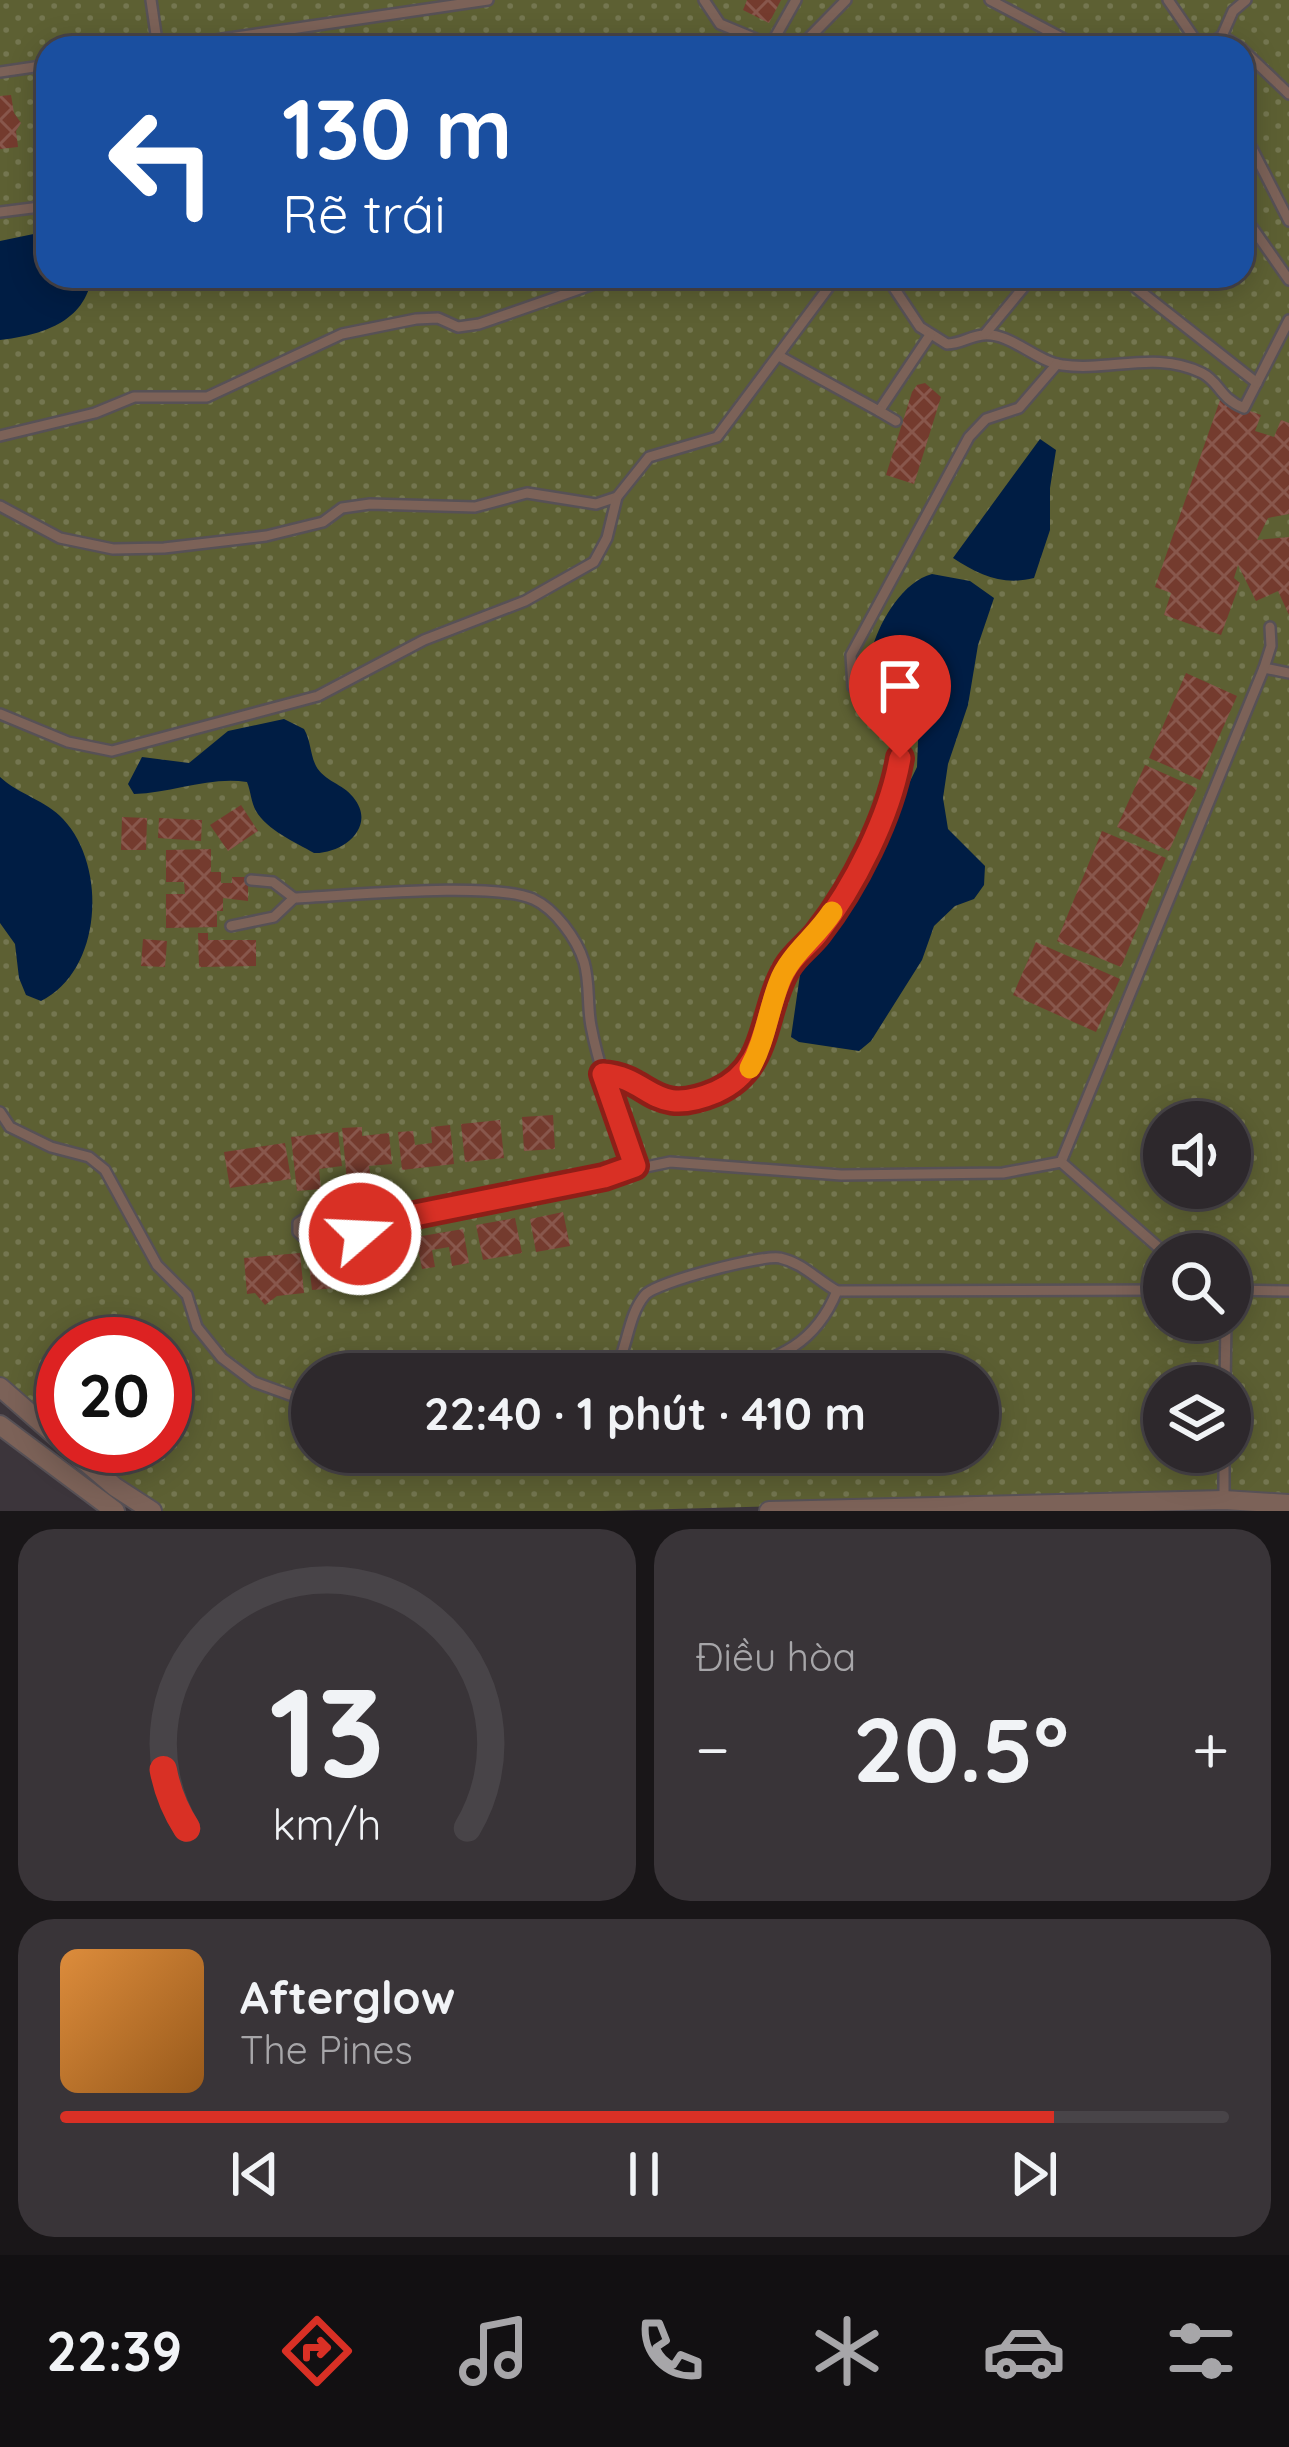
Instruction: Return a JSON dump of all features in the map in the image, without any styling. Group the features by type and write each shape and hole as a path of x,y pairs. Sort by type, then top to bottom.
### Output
{"street":[{"path":"0,1387 36,1419"},
{"path":"0,1425 115,1511"},
{"path":"99,1473 152,1511"},
{"path":"769,1511 1224,1501 1289,1504"}],"lane":[{"path":"151,0 157,36"},
{"path":"261,36 488,0"},
{"path":"704,0 720,24 748,36"},
{"path":"777,36 796,0"},
{"path":"811,36 846,0"},
{"path":"990,0 1058,36"},
{"path":"1168,0 1194,36"},
{"path":"1222,36 1233,11 1246,0"},
{"path":"1254,60 1289,94"},
{"path":"0,61 6,71 36,67"},
{"path":"1254,152 1289,221"},
{"path":"0,212 36,208"},
{"path":"1254,230 1289,280"},
{"path":"0,436 95,413 134,397 207,397 342,334 416,319 437,318 458,328 581,288"},
{"path":"0,714 68,742 112,751 318,696 424,640 525,601 594,562 607,538 617,497 649,457 717,437 828,288"},
{"path":"895,288 930,335 947,344 985,334 1057,364 1099,367 1130,361 1185,368 1204,374 1226,400 1244,408 1289,320"},
{"path":"985,334 1023,288"},
{"path":"1136,288 1257,383"},
{"path":"879,412 930,335"},
{"path":"778,356 896,421"},
{"path":"603,1074 662,1100 685,1102 717,1091 748,1070 761,1046 779,982 791,960 833,910 894,791 899,739 891,721 853,687 850,655 969,437 986,419 1019,408 1057,364"},
{"path":"0,506 60,538 113,549 266,536 323,522 342,508 370,503 475,507 527,493 596,504 617,497"},
{"path":"1061,1162 1264,668 1271,646 1270,627"},
{"path":"1264,668 1289,673"},
{"path":"251,880 273,882 294,898 486,892 533,899 559,920 585,964 590,1020 603,1074 635,1166"},
{"path":"231,926 274,917 294,898"},
{"path":"0,1112 10,1126 52,1147 89,1157 105,1170 157,1265 187,1295 196,1327 222,1358 254,1382 291,1395"},
{"path":"410,1216 388,1208 307,1217 298,1223 298,1232 310,1243 323,1242 396,1226 410,1216 670,1162 841,1175 1003,1173 1061,1162"},
{"path":"1061,1162 1143,1234"},
{"path":"626,1353 645,1294 670,1279 773,1256 799,1263 837,1291 1143,1290"},
{"path":"1251,1290 1289,1291"},
{"path":"782,1353 813,1334 837,1291"},
{"path":"1224,1501 1225,1473"}],"green space":[{"path":"0,0 1289,0 1289,1499 600,1511 161,1511 107,1473 192,1473 192,1317 36,1317 36,1412 0,1380"}],"water":[{"path":"36,234 36,288 89,288 71,316 45,330 0,340 0,241"},
{"path":"1040,439 1056,450 1050,530 1034,578 992,577 953,558"},
{"path":"932,574 970,581 994,598 978,645 968,705 948,764 943,798 948,829 985,866 984,885 974,899 955,906 934,926 922,960 871,1041 859,1051 799,1042 791,1037 801,968 840,925 917,767 919,716 913,693 905,677 873,646 895,602 912,584"},
{"path":"284,719 304,729 319,771 349,793 360,808 359,828 335,849 314,853 274,830 256,811 247,782 219,781 134,794 128,784 142,757 189,763 228,731"},
{"path":"0,777 63,819 87,863 92,890 87,943 76,967 61,987 41,1001 26,995 15,944 0,923"}],"building":[{"path":"747,0 781,0 769,23 743,10"},
{"path":"11,95 21,123 16,131 18,147 0,149 0,96"},
{"path":"925,383 941,397 914,484 886,475 912,392"},
{"path":"1220,400 1261,415 1255,431 1274,437 1281,420 1289,423 1289,514 1268,518 1257,540 1289,537 1289,615 1278,591 1256,601 1238,565 1234,578 1240,583 1221,635 1164,615 1171,593 1155,587"},
{"path":"1186,673 1237,696 1200,780 1149,758"},
{"path":"1145,765 1197,788 1169,851 1117,827"},
{"path":"241,805 258,831 228,851 210,825"},
{"path":"122,817 147,818 146,850 121,850"},
{"path":"159,818 202,820 201,841 158,838"},
{"path":"1102,831 1166,858 1121,967 1057,941"},
{"path":"211,849 211,872 221,872 221,883 248,877 248,901 223,898 217,927 166,928 166,894 185,894 184,882 166,882 166,850"},
{"path":"198,933 208,933 208,940 256,940 256,966 199,967"},
{"path":"143,939 167,941 165,967 141,966"},
{"path":"1036,942 1120,979 1096,1032 1013,995"},
{"path":"553,1115 555,1149 524,1151 522,1117"},
{"path":"500,1120 504,1158 465,1162 461,1124"},
{"path":"450,1125 454,1164 402,1170 398,1132 413,1131 415,1145 432,1143 431,1127"},
{"path":"362,1127 362,1136 389,1133 392,1164 369,1166 371,1179 347,1181 342,1128"},
{"path":"338,1132 342,1166 319,1169 321,1189 297,1191 291,1137"},
{"path":"285,1143 291,1179 230,1188 224,1152"},
{"path":"563,1212 570,1246 536,1252 530,1219"},
{"path":"515,1218 522,1253 483,1260 476,1225"},
{"path":"463,1229 469,1263 452,1266 449,1247 432,1250 435,1267 422,1269 416,1237"},
{"path":"376,1240 378,1251 405,1246 410,1272 387,1276 388,1285 368,1288 360,1242"},
{"path":"330,1245 331,1253 354,1250 357,1279 335,1282 336,1288 312,1290 307,1247"},
{"path":"300,1253 304,1293 277,1296 265,1305 255,1293 247,1294 244,1258"}],"slow traffic":[{"path":"750,1068 779,982 791,960 832,912"}],"route":[{"path":"360,1234 396,1226 410,1216 604,1177 635,1166 603,1074 673,1102 717,1091 739,1078 761,1046 779,982 791,960 820,931 877,832 894,791 900,758"}]}
